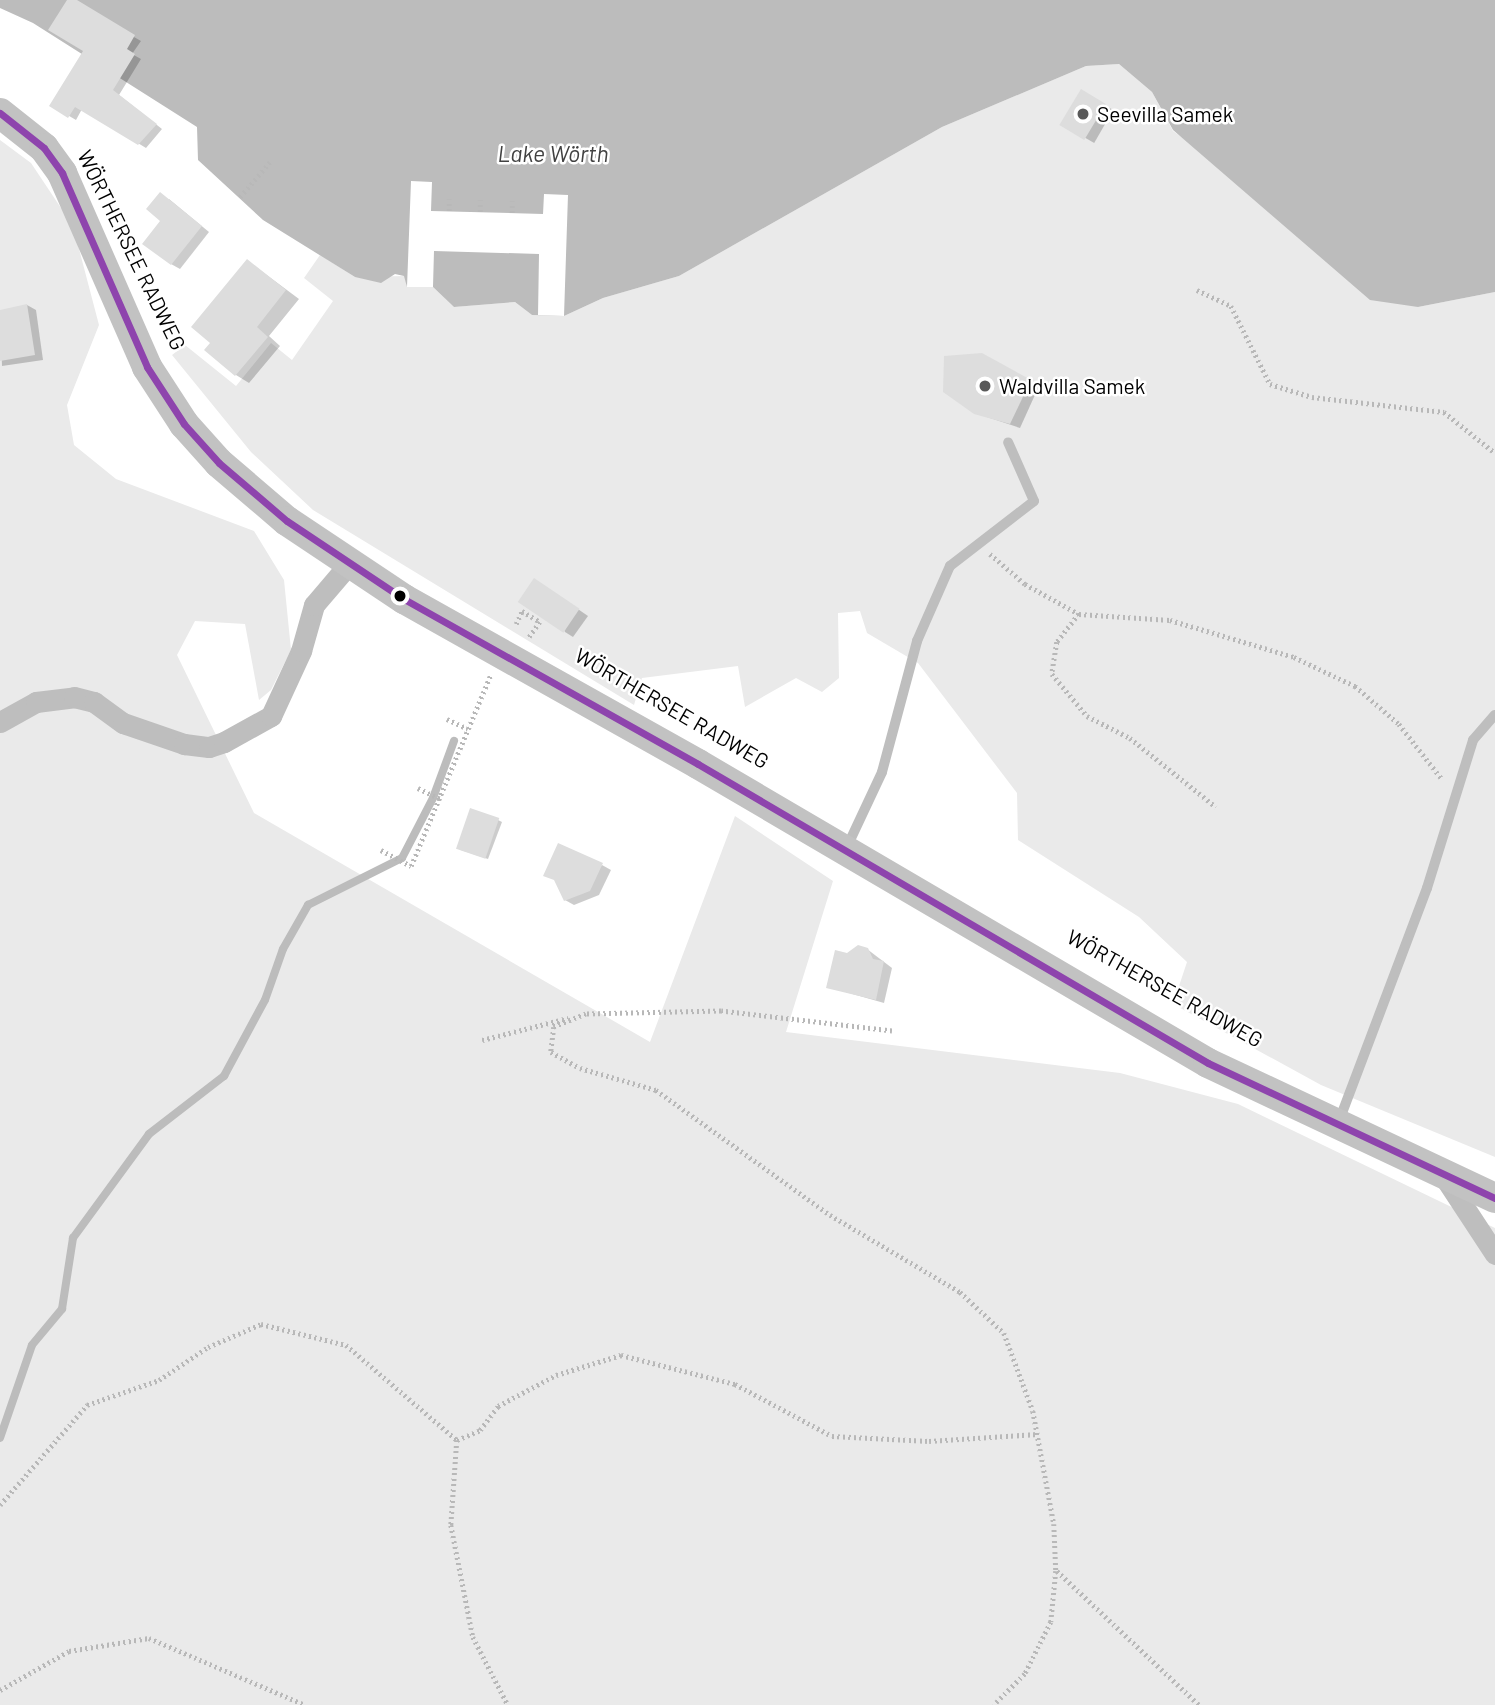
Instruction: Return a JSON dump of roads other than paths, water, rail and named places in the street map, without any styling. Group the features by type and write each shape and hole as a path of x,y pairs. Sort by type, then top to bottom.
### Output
{"main road":[{"path":"0,113 44,148 62,173 146,367 184,424 219,463 287,521 349,564 1208,1063 1336,1127 1445,1178 1495,1198"}],"street":[{"path":"0,722 36,702 74,697 94,702 123,723 184,744 224,742 271,716 302,650 314,605 349,564"},
{"path":"1445,1178 1495,1254"}],"lane":[{"path":"845,851 883,772 928,616 950,566 1034,501 1008,442"},
{"path":"1336,1127 1427,888 1474,740 1495,715"}],"water":[{"name":"Lake Wörth","path":"0,0 1495,0 1495,292 1418,307 1370,300 1173,130 1152,92 1119,64 1086,66 942,127 679,276 603,298 564,316 532,315 515,302 454,307 433,287 407,287 404,276 395,274 381,283 355,277 263,220 198,160 197,127 33,23 0,8"}],"waterway":[{"path":"0,1438 32,1345 62,1309 73,1238 149,1134 224,1076 265,1000 283,949 308,905 402,858 433,798 454,741"}],"place":[{"name":"Seevilla Samek","path":"1083,114"},
{"name":"Waldvilla Samek","path":"985,386"}]}
